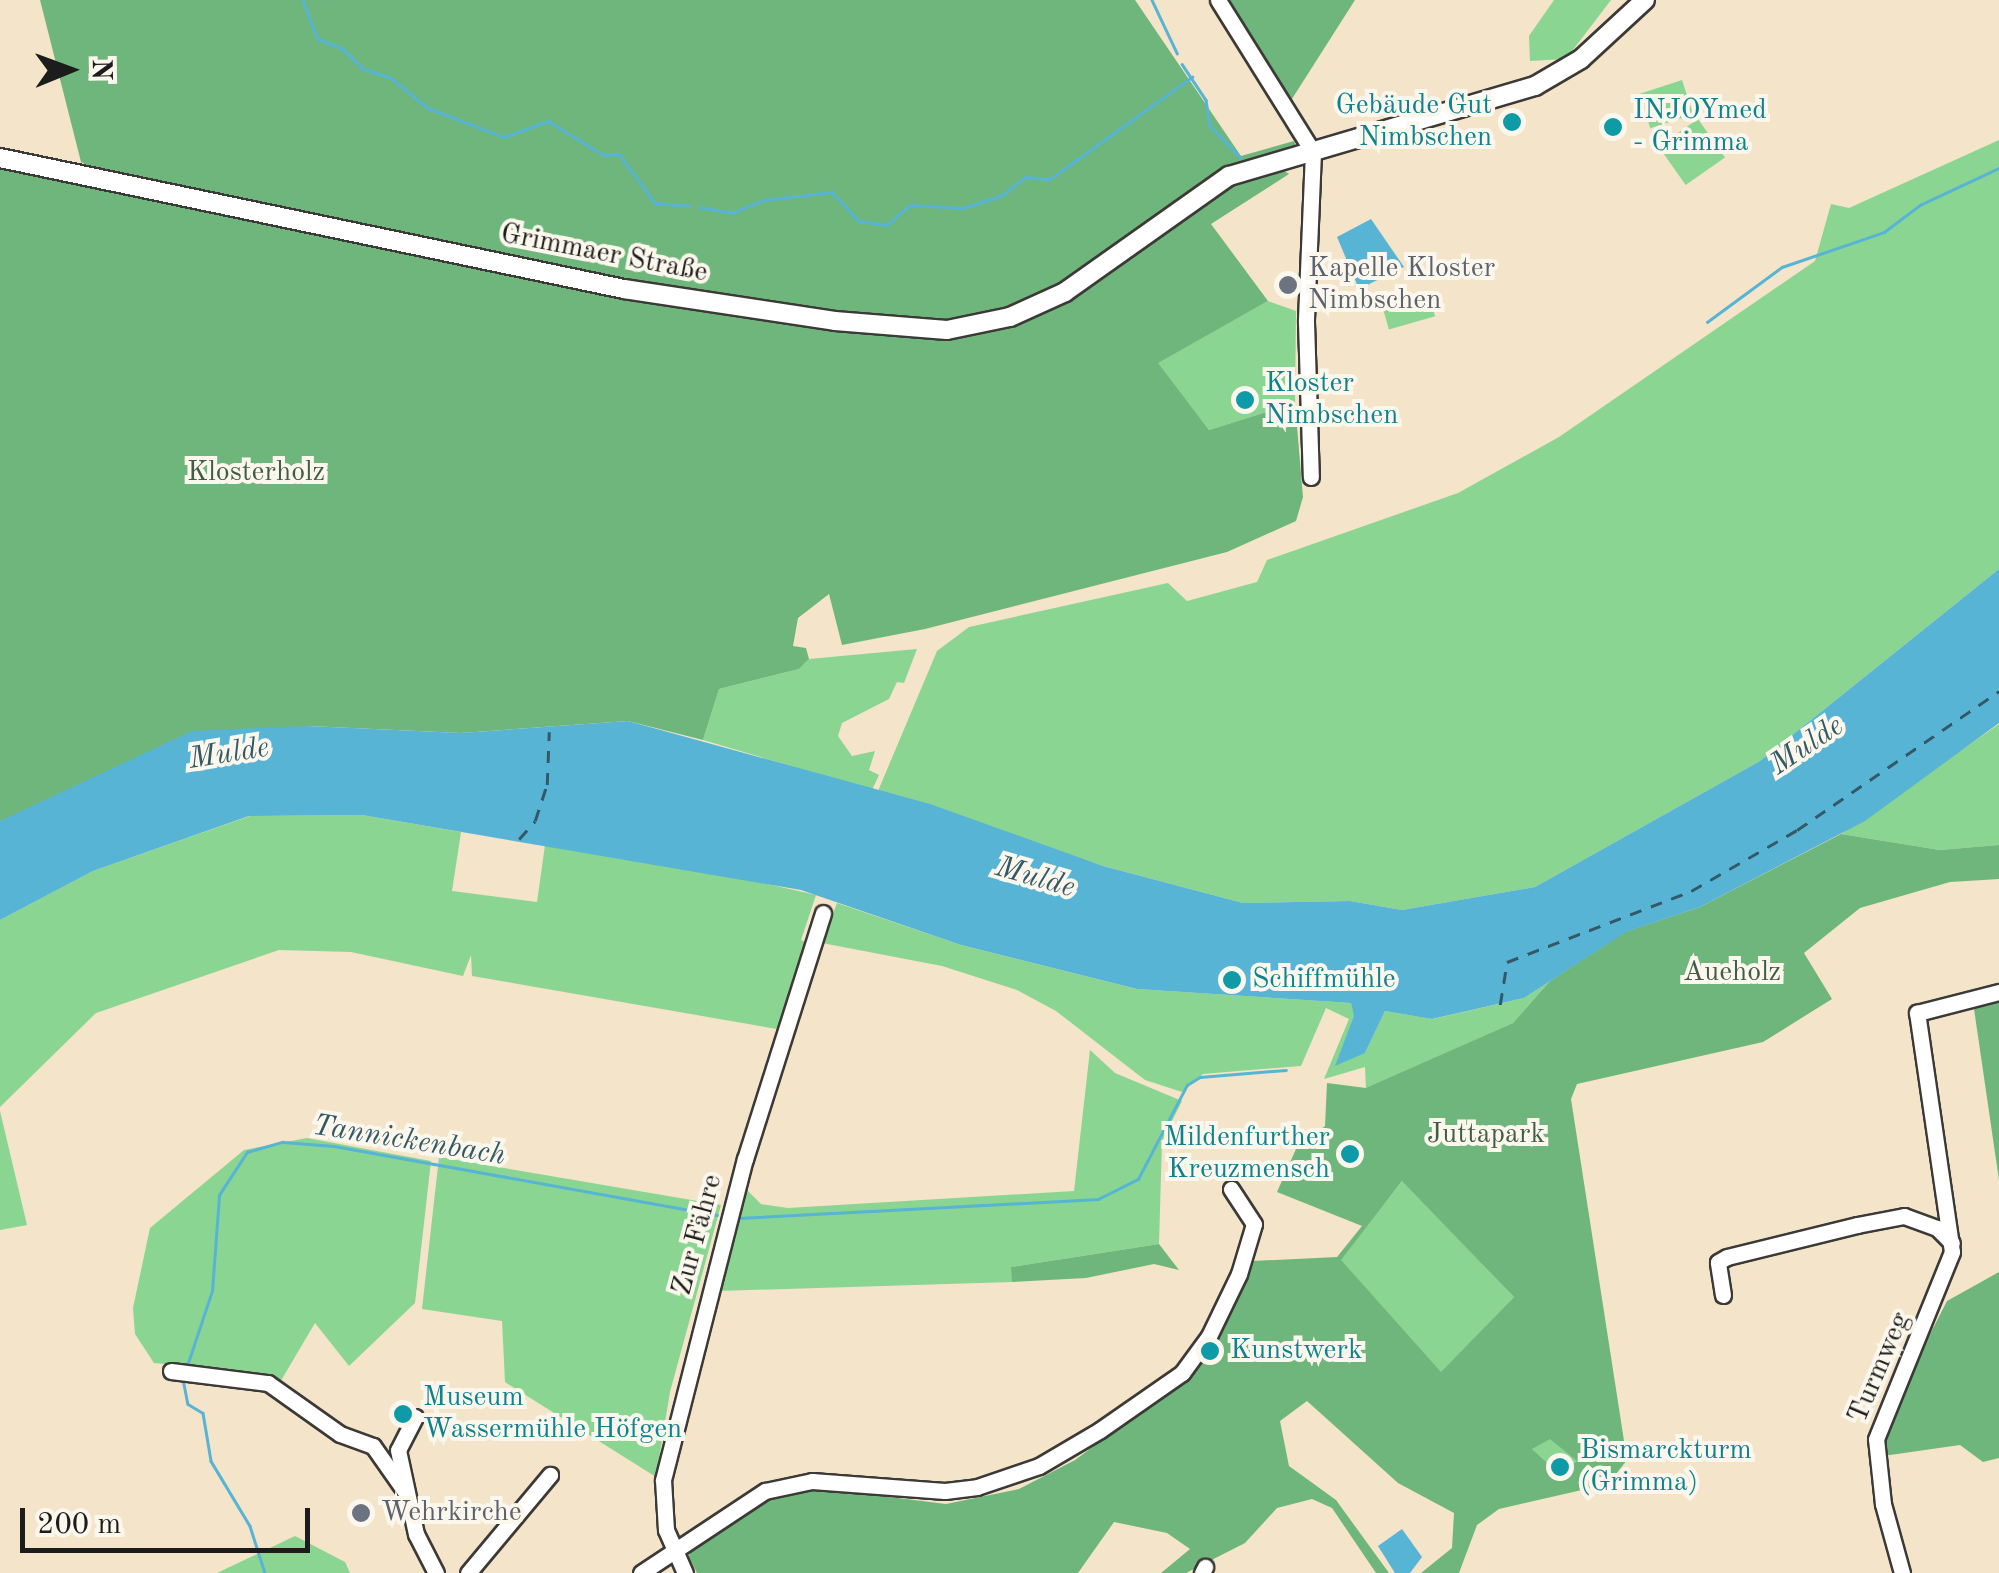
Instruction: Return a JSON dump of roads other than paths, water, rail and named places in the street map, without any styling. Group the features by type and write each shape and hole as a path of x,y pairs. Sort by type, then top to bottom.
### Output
{"main road":[{"name":"Grimmaer Straße","path":"0,158 334,224 572,279 923,330 993,322 1043,303 1116,261 1222,180 1535,86 1581,59 1645,0"}],"street":[{"path":"1218,0 1313,152 1306,322 1311,477"},
{"name":"Zur Fähre","path":"684,1573 673,1555 663,1480 695,1340 823,913"},
{"name":"Turmweg","path":"1902,1573 1883,1504 1876,1440 1946,1273 1952,1243 1917,1013 1999,992"},
{"path":"640,1573 673,1555 766,1490 812,1481 944,1491 977,1487 1039,1466 1100,1430 1182,1373 1209,1336 1240,1274 1254,1224 1230,1189"},
{"path":"1723,1295 1718,1262 1727,1257 1870,1222 1904,1216 1922,1220 1952,1243"},
{"path":"180,1372 268,1383 380,1452 406,1493"},
{"path":"415,1416 398,1450 420,1545 436,1573"},
{"path":"380,1452 398,1450"},
{"path":"468,1573 550,1475"}],"water":[{"path":"1371,219 1404,267 1359,289 1337,237"},
{"name":"Mulde","path":"1999,569 1999,723 1865,821 1700,907 1626,932 1524,998 1432,1019 1385,1011 1365,1053 1335,1066 1354,1016 1351,1003 1137,989 961,945 801,890 362,815 249,816 93,871 0,920 0,821 192,731 308,726 461,733 628,721 930,804 1103,866 1243,903 1350,901 1402,910 1535,887 1760,761"},
{"path":"1402,1529 1422,1557 1410,1573 1395,1573 1378,1546"}],"waterway":[{"path":"303,0 318,39 342,48 364,69 391,78 428,108 504,137 548,121 604,155 619,154 655,203 690,206"},
{"path":"1152,0 1177,53"},
{"path":"1182,64 1206,100 1210,125 1241,158"},
{"path":"699,207 732,213 764,200 832,192 859,221 887,225 910,205 963,208 1001,196 1025,177 1050,179 1192,77"},
{"path":"1707,322 1782,267 1884,232 1920,205 1999,168"},
{"name":"Tannickenbach","path":"738,1218 1098,1199 1138,1179 1187,1085 1200,1077 1286,1070"},
{"name":"Tannickenbach","path":"187,1366 212,1291 219,1195 247,1152 283,1142 334,1146 717,1215"},
{"name":"Tannickenbach","path":"183,1379 188,1404 203,1413 211,1461 250,1526 265,1573"}],"place":[{"name":"Gebäude Gut Nimbschen","path":"1512,122"},
{"name":"INJOYmed - Grimma","path":"1613,127"},
{"name":"Kapelle Kloster Nimbschen","path":"1288,285"},
{"name":"Kloster Nimbschen","path":"1245,400"},
{"name":"Schiffmühle","path":"1232,980"},
{"name":"Mildenfurther Kreuzmensch","path":"1350,1154"},
{"name":"Kunstwerk","path":"1210,1351"},
{"name":"Museum Wassermühle Höfgen","path":"403,1414"},
{"name":"Bismarckturm (Grimma)","path":"1560,1467"},
{"name":"Wehrkirche","path":"361,1513"}],"park label":[{"name":"Klosterholz","path":"256,473"},
{"name":"Aueholz","path":"1732,973"},
{"name":"Juttapark","path":"1486,1135"}]}
